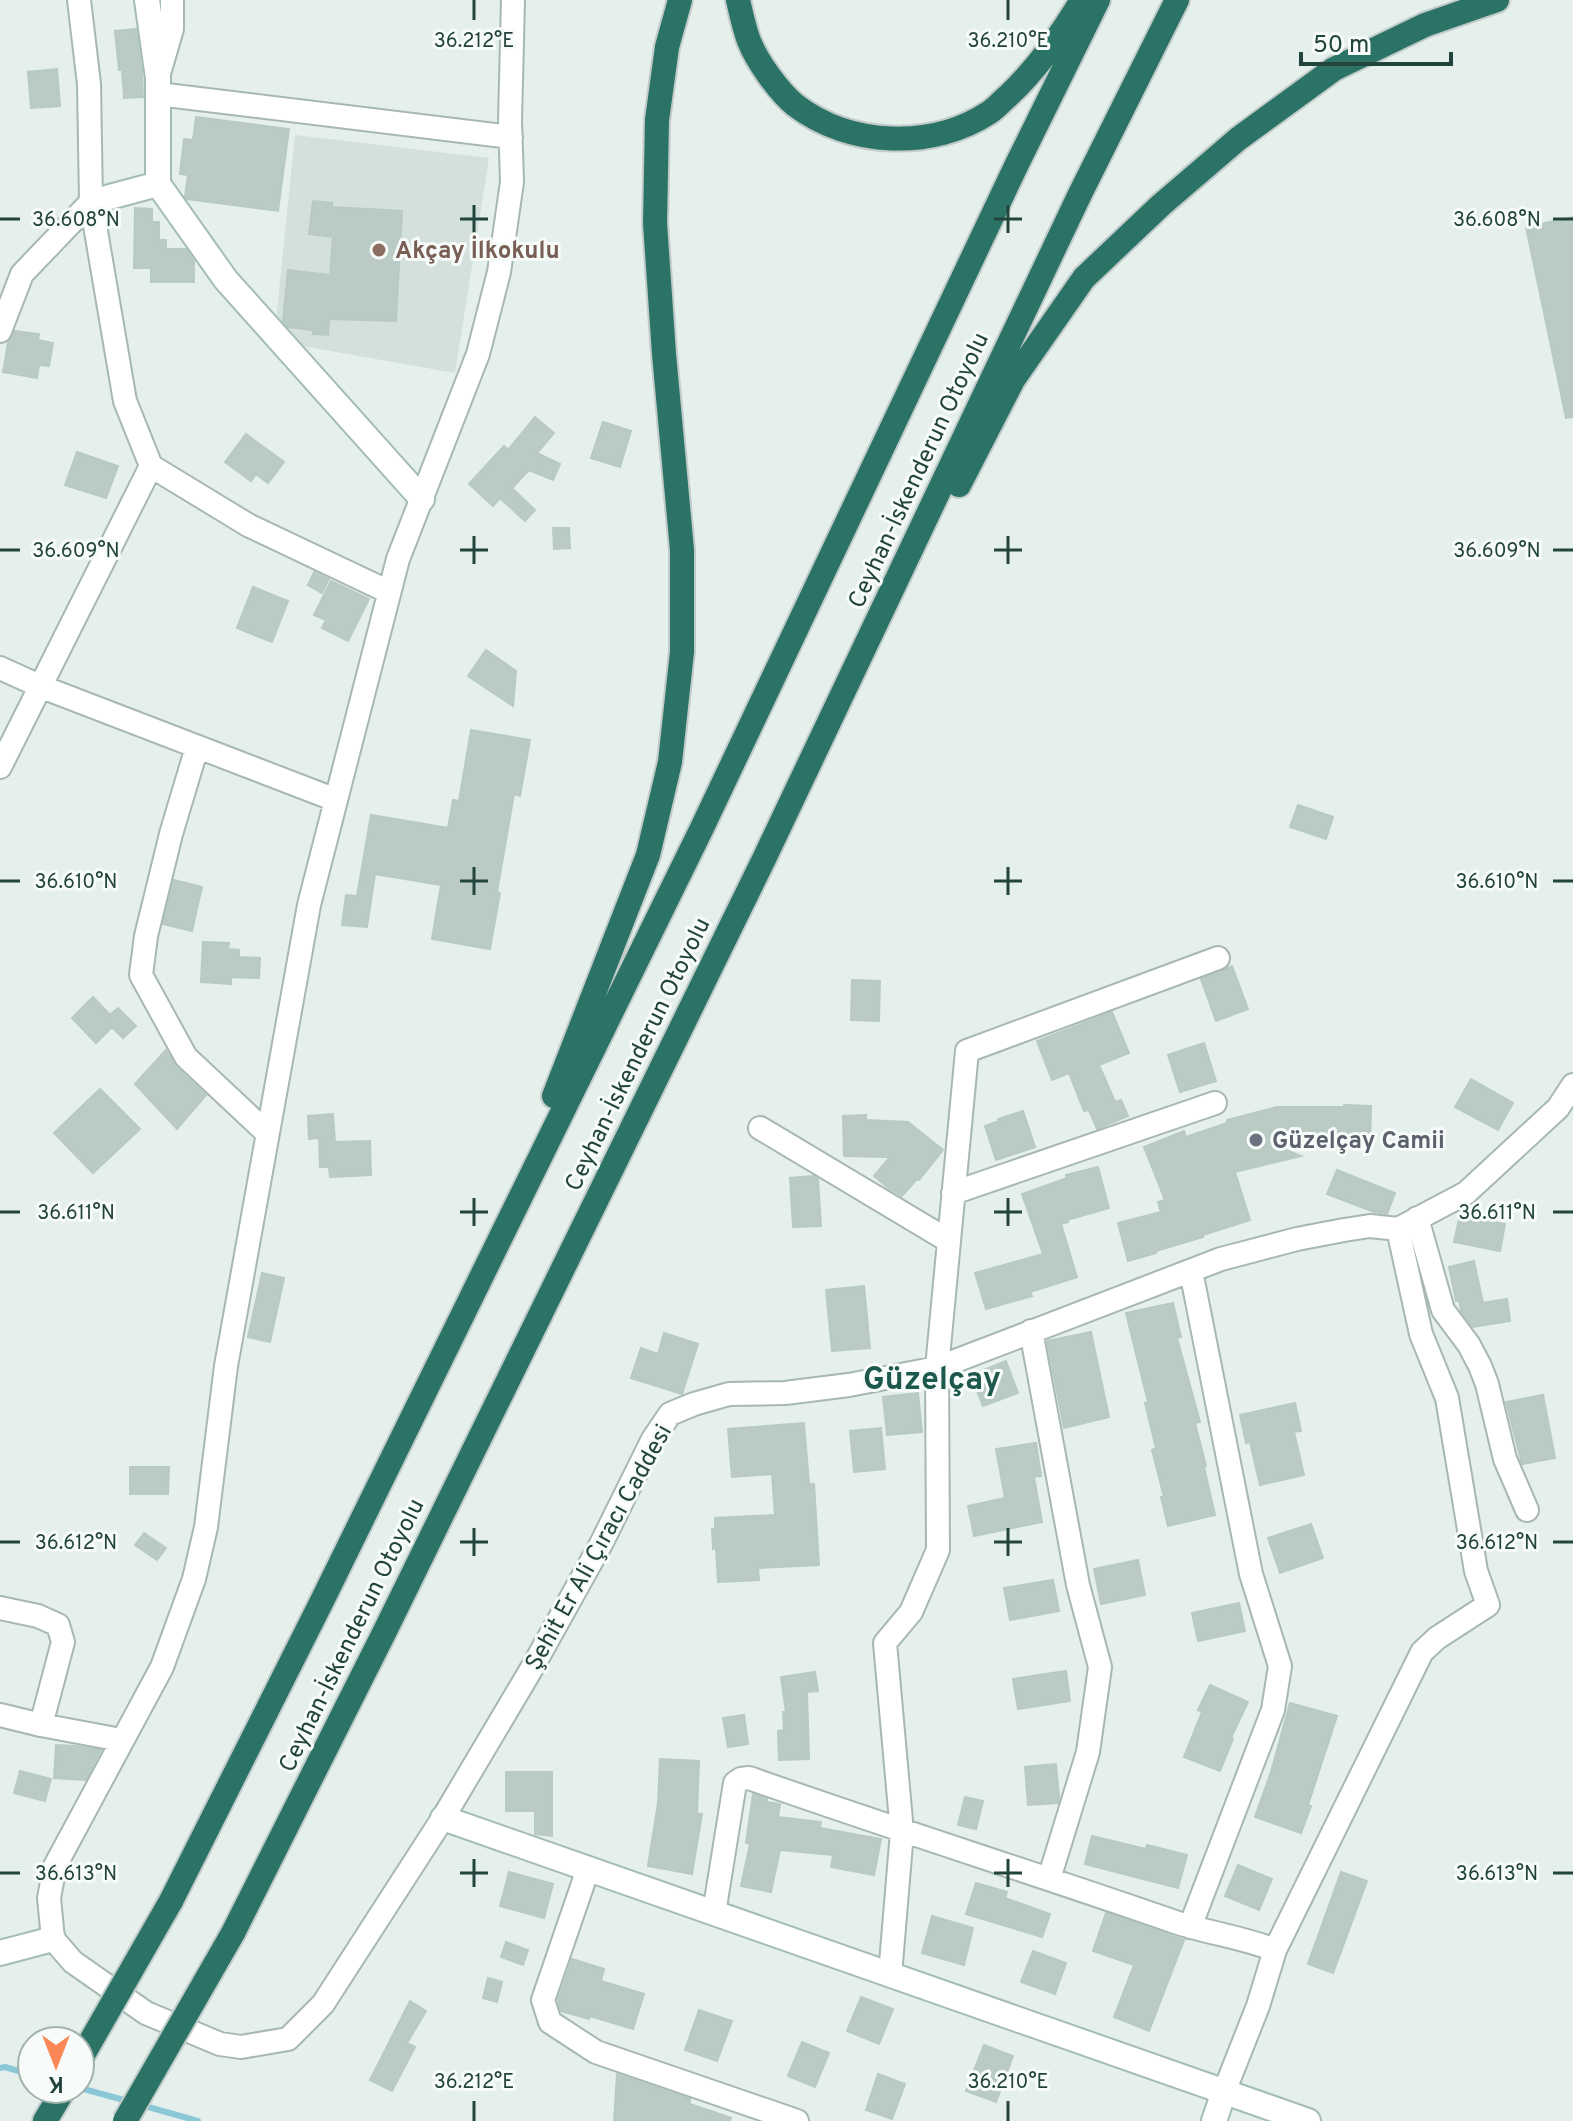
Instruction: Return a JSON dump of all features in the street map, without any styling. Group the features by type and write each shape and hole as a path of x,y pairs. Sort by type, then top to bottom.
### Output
{"highway":[{"path":"468,1305 564,1072 648,855 670,762 682,652 682,550 655,223 657,120 667,47 680,0"},
{"path":"738,0 749,41 768,74 794,104 828,124 865,136 909,139 950,132 990,112 1033,73 1082,0"},
{"name":"Ceyhan-İskenderun Otoyolu","path":"96,2032 171,1901 329,1587 701,830 1098,0"},
{"name":"Ceyhan-İskenderun Otoyolu","path":"125,2121 233,1933 385,1631 764,859 1080,194 1177,0"},
{"path":"764,859 1013,380 1084,278 1161,205 1238,139 1334,69 1425,25 1497,0"}],"street":[{"path":"79,0 89,84 91,202 125,401 151,466 248,525 389,592"},
{"path":"147,0 158,86 158,184 226,280 422,499"},
{"path":"158,86 172,29 172,0"},
{"path":"0,1953 53,1939 49,1898 55,1866 162,1667 194,1579 206,1527 226,1366 309,905 398,559 478,354 499,272 512,182 513,0"},
{"path":"158,86 511,137"},
{"path":"0,331 22,274 91,202 158,184"},
{"path":"0,767 151,466"},
{"path":"0,668 336,800"},
{"path":"197,747 171,834 146,936 141,975 186,1057 267,1133"},
{"path":"890,1975 902,1832 885,1643 911,1612 938,1550 937,1368 967,1051 1218,958"},
{"name":"Şehit Er Ali Çıracı Caddesi","path":"53,1939 73,1962 146,2013 220,2044 241,2047 288,2039 323,2004 443,1818 532,1668 601,1544 653,1439 670,1414 729,1394 785,1393 849,1385 937,1368 1221,1259 1297,1239 1370,1226 1407,1224 1466,1193 1558,1108 1573,1085"},
{"path":"953,1193 1215,1103"},
{"path":"760,1128 949,1241"},
{"path":"1407,1224 1443,1310 1480,1366 1505,1459 1527,1510"},
{"path":"1214,2121 1258,2006 1275,1950 1422,1652 1437,1638 1488,1605 1476,1571 1447,1398 1421,1334 1407,1224"},
{"path":"1190,1927 1273,1710 1280,1666 1251,1574 1191,1271"},
{"path":"1031,1331 1078,1585 1100,1667 1088,1752 1049,1879"},
{"path":"0,1608 38,1616 58,1625 63,1642 41,1725"},
{"path":"0,1715 121,1740"},
{"path":"714,1913 735,1783 749,1778 1190,1927 1252,1941 1275,1950"},
{"path":"443,1818 1308,2121"},
{"path":"588,1869 543,2000 550,2022 596,2052 797,2121"}],"shaded area":[{"name":"Akçay İlkokulu","path":"295,135 489,158 455,373 274,341"}],"building":[{"path":"136,29 143,97 124,98 115,31"},
{"path":"57,69 60,106 31,108 28,72"},
{"path":"196,117 289,129 278,211 185,197 188,175 180,174 184,139 193,140"},
{"path":"313,201 332,203 332,207 402,211 396,321 329,319 328,335 288,327 283,321 288,270 330,275 333,237 309,234"},
{"path":"135,208 152,209 152,222 159,222 159,240 166,240 166,249 186,249 194,261 194,282 151,282 151,268 134,268"},
{"path":"1573,217 1573,417 1566,418 1526,227"},
{"path":"15,331 39,334 38,340 53,343 49,366 39,365 37,378 3,372 8,343"},
{"path":"535,417 554,433 537,453 560,464 553,480 529,470 512,488 535,510 525,521 500,498 493,506 469,484 504,446 508,450"},
{"path":"603,422 631,431 620,467 591,458"},
{"path":"246,434 284,462 268,483 256,474 251,481 225,462"},
{"path":"77,452 118,466 106,498 65,485"},
{"path":"553,528 569,528 570,548 554,549"},
{"path":"314,572 329,579 322,593 308,585"},
{"path":"331,581 369,599 348,641 322,628 326,620 314,615"},
{"path":"253,587 288,601 272,642 237,628"},
{"path":"486,650 516,671 513,706 468,676"},
{"path":"471,730 530,740 520,796 514,794 490,949 432,939 441,885 375,874 367,927 342,925 346,895 357,896 371,815 448,828 453,800 459,801"},
{"path":"1298,805 1333,817 1326,839 1290,827"},
{"path":"174,880 202,887 192,931 163,924"},
{"path":"203,942 229,943 228,949 239,950 239,957 260,958 259,978 231,977 231,984 201,982"},
{"path":"1232,966 1248,1009 1216,1021 1201,979"},
{"path":"852,980 880,981 879,1021 851,1020"},
{"path":"93,997 110,1015 118,1008 136,1026 123,1038 112,1027 96,1043 72,1018"},
{"path":"1112,1012 1129,1053 1099,1065 1115,1102 1121,1100 1128,1116 1097,1129 1089,1110 1084,1111 1069,1073 1052,1080 1037,1041"},
{"path":"1204,1043 1216,1081 1180,1092 1168,1055"},
{"path":"166,1050 176,1067 206,1095 177,1129 135,1084"},
{"path":"1471,1079 1513,1103 1498,1130 1455,1107"},
{"path":"100,1089 140,1129 93,1173 54,1133"},
{"path":"1371,1106 1370,1146 1269,1143 1301,1156 1235,1172 1250,1220 1128,1261 1118,1223 1161,1212 1158,1202 1165,1200 1144,1147 1184,1131 1186,1137 1227,1123 1227,1120 1277,1107"},
{"path":"1023,1111 1035,1147 996,1160 985,1126"},
{"path":"333,1114 335,1142 370,1141 371,1175 330,1177 329,1167 320,1167 319,1138 309,1139 308,1116"},
{"path":"866,1115 866,1120 908,1122 943,1150 902,1196 874,1176 890,1157 844,1156 843,1116"},
{"path":"1098,1167 1109,1208 1061,1224 1077,1277 1030,1292 1032,1296 986,1309 975,1273 1043,1254 1022,1194 1067,1178 1066,1175"},
{"path":"1337,1170 1395,1193 1387,1214 1327,1194"},
{"path":"813,1176 818,1179 821,1226 793,1227 790,1178"},
{"path":"1460,1215 1505,1224 1500,1251 1454,1242"},
{"path":"1474,1261 1483,1303 1507,1299 1510,1321 1473,1327 1461,1311 1449,1267"},
{"path":"262,1273 284,1278 270,1342 248,1337"},
{"path":"864,1286 870,1348 832,1351 826,1290"},
{"path":"1173,1303 1181,1337 1177,1338 1200,1422 1195,1423 1215,1515 1168,1526 1152,1450 1156,1448 1145,1403 1148,1402 1126,1313"},
{"path":"1091,1332 1109,1417 1064,1428 1047,1341"},
{"path":"664,1333 698,1344 682,1394 631,1378 641,1348 658,1354"},
{"path":"1006,1361 1018,1393 983,1406 971,1375"},
{"path":"918,1393 922,1432 887,1435 883,1397"},
{"path":"1543,1395 1555,1458 1522,1464 1506,1402"},
{"path":"1295,1403 1301,1431 1294,1432 1304,1475 1260,1485 1240,1415"},
{"path":"804,1423 809,1484 814,1484 819,1565 758,1568 759,1580 718,1582 712,1529 715,1529 715,1518 775,1515 772,1474 732,1477 728,1429"},
{"path":"881,1428 885,1469 854,1472 850,1431"},
{"path":"1036,1443 1041,1476 1034,1477 1042,1522 974,1536 968,1506 1005,1498 996,1449"},
{"path":"130,1467 169,1467 168,1494 130,1494"},
{"path":"1311,1524 1323,1558 1280,1573 1268,1538"},
{"path":"144,1533 166,1548 157,1560 135,1545"},
{"path":"1138,1560 1145,1595 1101,1604 1094,1569"},
{"path":"1053,1580 1059,1611 1010,1620 1004,1588"},
{"path":"1239,1603 1245,1631 1198,1641 1192,1613"},
{"path":"1066,1671 1070,1701 1018,1709 1013,1679"},
{"path":"815,1672 818,1691 807,1692 809,1759 779,1760 778,1731 784,1730 783,1712 786,1712 781,1677"},
{"path":"1210,1685 1248,1702 1220,1771 1184,1757 1202,1712 1198,1710"},
{"path":"1290,1703 1337,1716 1301,1833 1255,1817"},
{"path":"744,1715 748,1744 728,1747 723,1718"},
{"path":"56,1745 101,1750 86,1780 54,1778"},
{"path":"660,1759 699,1761 697,1814 702,1814 692,1874 648,1866 658,1803"},
{"path":"1056,1764 1058,1803 1028,1805 1025,1767"},
{"path":"20,1771 51,1779 45,1801 14,1793"},
{"path":"506,1772 552,1772 552,1836 535,1834 535,1811 506,1811"},
{"path":"753,1794 767,1799 767,1802 780,1804 778,1817 821,1822 820,1828 881,1839 874,1875 831,1867 833,1855 780,1850 771,1892 741,1886 750,1844 746,1843"},
{"path":"965,1797 983,1801 976,1829 958,1825"},
{"path":"1092,1836 1187,1855 1178,1888 1085,1864"},
{"path":"1238,1865 1272,1879 1259,1910 1225,1896"},
{"path":"509,1872 553,1884 544,1918 500,1906"},
{"path":"1341,1872 1367,1881 1333,1973 1308,1964"},
{"path":"976,1883 1007,1892 1005,1898 1050,1914 1042,1937 966,1914"},
{"path":"1106,1913 1184,1940 1149,2031 1114,2017 1134,1965 1093,1951"},
{"path":"932,1916 973,1928 964,1965 922,1953"},
{"path":"506,1942 528,1950 523,1965 501,1957"},
{"path":"1033,1951 1066,1963 1055,1994 1021,1982"},
{"path":"572,1959 604,1969 601,1981 644,1994 633,2029 561,2011 558,2000"},
{"path":"488,1978 502,1982 497,2002 483,1998"},
{"path":"861,1997 893,2009 879,2044 847,2031"},
{"path":"410,2001 426,2011 407,2043 415,2047 392,2091 370,2080"},
{"path":"699,2010 732,2021 717,2061 685,2050"},
{"path":"802,2042 829,2053 815,2087 788,2076"},
{"path":"984,2045 1013,2056 996,2102 966,2091"},
{"path":"617,2074 690,2099 690,2104 731,2118 730,2121 614,2121"},
{"path":"878,2074 905,2084 892,2119 866,2110"}],"waterway":[{"path":"0,2068 16,2070"},
{"path":"96,2092 131,2102"},
{"path":"141,2105 198,2121"}],"place":[{"name":"Akçay İlkokulu","path":"379,250"},
{"name":"Güzelçay Camii","path":"1256,1140"}],"district":[{"name":"Güzelçay","path":"932,1378"}]}
